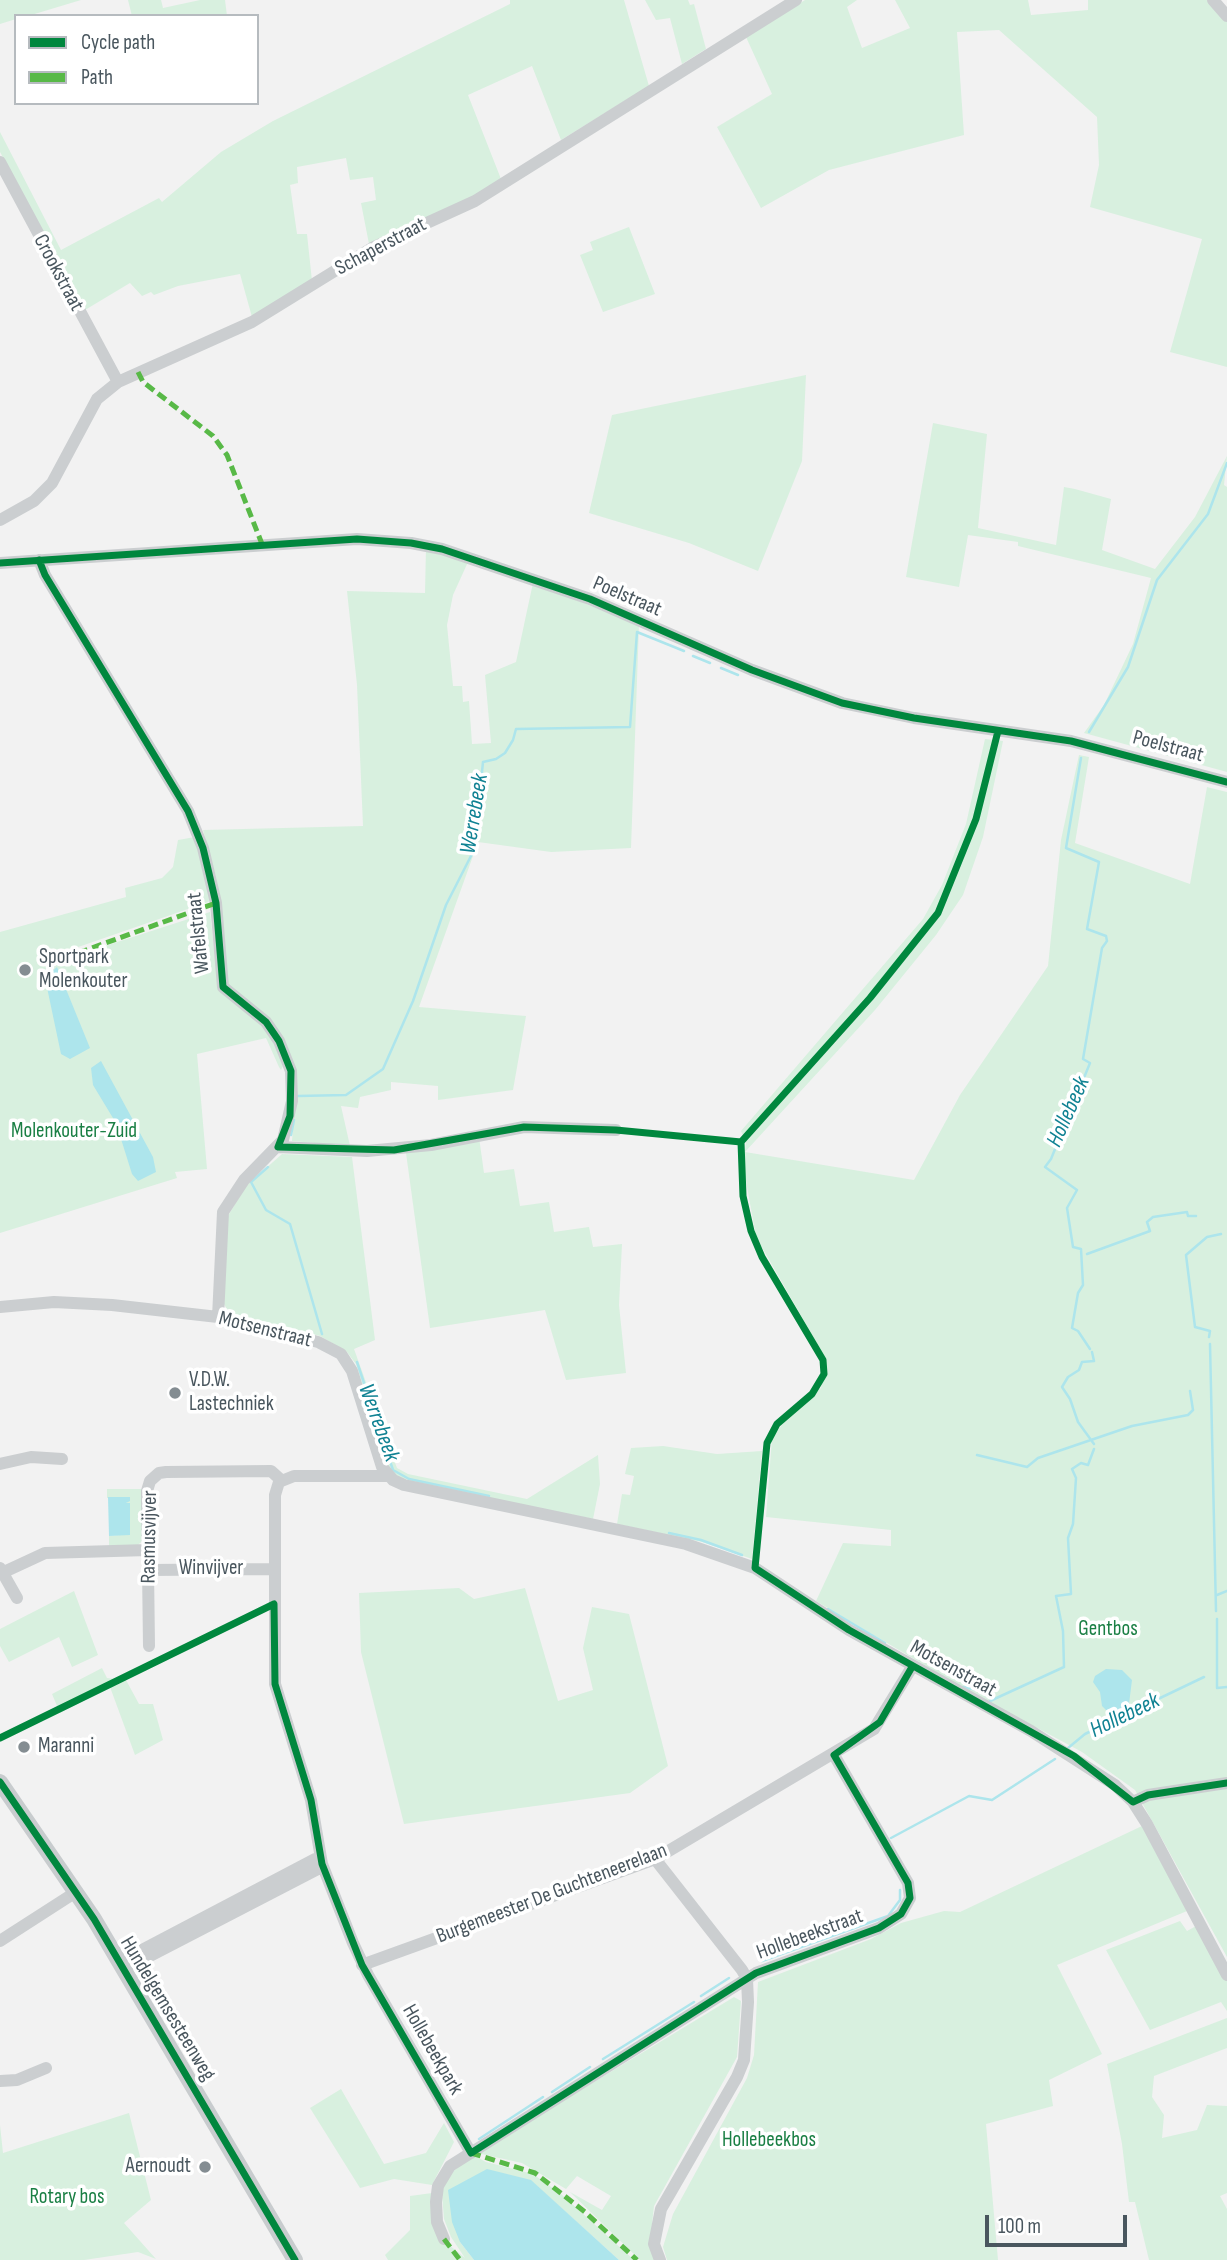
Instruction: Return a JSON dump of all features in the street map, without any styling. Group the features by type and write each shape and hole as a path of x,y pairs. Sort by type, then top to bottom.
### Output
{"main road":[{"name":"Hundelgemsesteenweg","path":"0,1782 76,1892 295,2260"}],"street":[{"name":"Schaperstraat","path":"0,520 34,500 52,482 97,400 118,382 252,322 372,248 475,201 796,0"},
{"path":"1213,0 1227,16"},
{"name":"Crookstraat","path":"0,162 118,382"},
{"name":"Poelstraat","path":"0,563 357,539 411,542 442,549 590,599 752,670 842,703 888,714 1071,741 1227,782"},
{"name":"Wafelstraat","path":"39,559 44,575 188,811 203,848 216,903 223,987 265,1022 279,1041 291,1071 290,1116 278,1147 244,1180 222,1212 218,1317"},
{"path":"278,1147 367,1151 431,1145 523,1127 616,1130"},
{"name":"Motsenstraat","path":"0,1307 82,1302 218,1317 303,1337 341,1354 352,1371 376,1451 388,1476 404,1485 686,1544 755,1568 812,1607 912,1667 1074,1756 1133,1802 1227,1975"},
{"path":"0,1464 31,1457 62,1459"},
{"name":"Rasmusvijver","path":"149,1646 147,1491 150,1481 159,1473 271,1471 281,1480"},
{"path":"362,1965 322,1864 311,1800 275,1684 275,1495 281,1480 294,1476 388,1476"},
{"path":"17,1598 2,1570 45,1553 148,1550"},
{"name":"Winvijver","path":"149,1570 274,1569"},
{"name":"Burgemeester De Guchteneerelaan","path":"362,1965 655,1859 874,1730 912,1667"},
{"name":"Hollebeekstraat","path":"471,2153 747,1979 879,1928 901,1914 910,1898 908,1882 834,1755"},
{"path":"1133,1802 1148,1795 1227,1783"},
{"path":"121,1966 279,1884 315,1859 322,1864"},
{"name":"Hollebeekstraat","path":"655,1859 747,1979"},
{"path":"0,1941 76,1892"},
{"name":"Hollebeekpark","path":"362,1965 471,2153"},
{"path":"660,2260 654,2244 661,2209 744,2060 747,1979"},
{"path":"0,2081 17,2080 46,2068"},
{"path":"444,2239 437,2222 438,2186 450,2166 471,2153"}],"green space":[{"path":"0,0 81,0 35,14 14,14 14,20 0,24"},
{"path":"128,0 161,0 163,8 200,0 225,0 227,14 132,14"},
{"path":"510,0 624,0 649,86 561,140 532,66 468,95 501,179 467,200 369,244 361,203 376,200 373,177 350,180 346,158 297,167 298,183 290,185 297,234 307,234 312,281 252,317 240,274 142,296 130,283 85,310 0,152 0,132 61,250 159,198 162,202 221,152 273,121 510,4"},
{"path":"645,0 688,0 690,5 694,4 706,49 682,64 670,18 656,20"},
{"path":"805,0 857,0 847,7 862,48 910,28 895,0 1028,0 1031,15 1088,10 1088,0 1207,0 1227,22 1227,367 1170,352 1202,239 1090,207 1099,165 1097,117 999,30 957,32 964,135 829,170 761,208 717,127 772,94 746,37"},
{"path":"629,227 655,294 603,312 580,255 593,250 590,242"},
{"path":"806,375 802,461 758,571 689,543 589,513 612,415"},
{"path":"933,423 987,434 978,528 1056,545 1064,487 1075,489 1111,499 1102,550 1155,569 1195,517 1227,456 1224,485 1227,487 1227,772 1084,733 1104,705 1133,644 1151,578 1018,546 1018,542 968,535 959,587 906,577"},
{"path":"426,547 468,562 453,595 447,625 453,686 462,686 463,702 469,701 472,744 491,743 485,675 516,662 533,583 639,625 631,848 551,852 478,842 419,1007 526,1016 513,1090 438,1100 438,1086 391,1082 391,1090 360,1097 358,1108 341,1106 350,1146 292,1141 296,1085 263,1013 227,984 216,877 203,830 363,826 357,685 347,591 425,593"},
{"name":"Gentbos","path":"985,739 1003,741 983,837 963,895 936,935 875,1010 745,1152 914,1180 960,1095 1048,966 1061,840 1079,755 1089,757 1075,843 1190,884 1207,787 1227,792 1227,1957 1135,1790 1082,1752 965,1689 816,1601 843,1543 891,1546 891,1530 766,1517 772,1438 790,1414 821,1388 826,1359 756,1237 743,1164 746,1142 741,1131 923,919 942,885 966,824"},
{"name":"Molenkouter-Zuid","path":"195,837 211,901 61,953 65,959 210,912 218,984 271,1035 283,1066 281,1070 266,1038 197,1054 207,1169 175,1172 177,1178 0,1233 0,932 126,897 125,888 162,878 173,867 178,840"},
{"path":"479,1137 484,1173 514,1169 520,1206 549,1202 554,1232 589,1227 593,1247 622,1244 619,1305 626,1373 566,1380 545,1310 430,1328 406,1153"},
{"path":"282,1154 352,1157 375,1340 354,1349 397,1468 408,1474 527,1499 598,1455 600,1484 593,1519 420,1484 396,1476 388,1466 356,1364 347,1352 320,1336 229,1313 224,1304 226,1219 246,1186"},
{"path":"663,1446 717,1454 762,1451 752,1559 702,1542 617,1524 622,1494 630,1495 634,1476 625,1474 631,1448"},
{"path":"107,1489 143,1489 143,1540 137,1546 109,1546 109,1536 130,1534 130,1503 126,1503 130,1498 107,1498"},
{"path":"459,1588 474,1599 525,1588 558,1701 593,1690 583,1648 592,1607 629,1614 668,1766 630,1793 404,1824 361,1652 359,1593"},
{"path":"74,1591 98,1655 72,1667 59,1637 9,1662 0,1646 0,1629"},
{"path":"102,1668 107,1678 126,1680 139,1704 153,1704 163,1740 135,1755 110,1687 60,1713 52,1694"},
{"path":"1142,1826 1187,1911 1057,1965 1102,2054 1049,2080 1053,2106 986,2124 998,2260 667,2260 663,2247 673,2214 747,2078 754,2055 758,1982 871,1939 901,1923 944,1911 960,1912"},
{"path":"1180,1921 1187,1931 1198,1925 1227,1980 1227,2011 1221,2002 1150,2030 1106,1950"},
{"name":"Hollebeekbos","path":"734,1997 741,2001 737,2057 654,2206 650,2243 654,2260 640,2260 570,2192 602,2210 611,2196 577,2176 566,2189 522,2163 477,2153"},
{"path":"1227,2018 1227,2048 1154,2076 1152,2097 1164,2115 1162,2138 1197,2130 1207,2105 1227,2106 1227,2193 1220,2196 1227,2209 1227,2260 1149,2260 1135,2202 1129,2202 1122,2144 1107,2064"},
{"path":"341,2089 384,2164 426,2153 444,2123 454,2142 432,2185 394,2179 360,2188 310,2108"},
{"name":"Rotary bos","path":"129,2113 151,2200 124,2223 156,2259 138,2252 84,2260 0,2260 0,2125 3,2153"},
{"path":"473,2155 486,2162 533,2174 561,2194 634,2260 619,2260 530,2180 460,2242 474,2260 388,2260 385,2255 410,2230 410,2196 432,2193 437,2235 465,2258 451,2237 444,2219 442,2194 446,2177"}],"water":[{"path":"57,967 90,1048 70,1059 61,1054 45,978"},
{"path":"101,1061 153,1157 156,1172 138,1181 132,1174 116,1123 93,1085 91,1068"},
{"path":"108,1497 130,1497 130,1501 126,1503 130,1503 130,1535 109,1536"},
{"path":"1106,1669 1122,1670 1132,1680 1129,1704 1119,1714 1110,1714 1102,1706 1100,1692 1093,1682 1095,1676"},
{"path":"487,2169 531,2180 619,2260 474,2260 460,2242 452,2222 448,2190"}],"waterway":[{"name":"Hollebeek","path":"1089,732 1128,667 1157,580 1208,514 1227,463"},
{"name":"Werrebeek","path":"298,1096 346,1095 383,1069 413,1001 446,905 474,850 483,762 496,759 505,753 516,729 630,727 637,632 684,651"},
{"name":"Werrebeek","path":"693,656 710,663"},
{"name":"Werrebeek","path":"721,668 738,675"},
{"name":"Hollebeek","path":"1081,758 1066,848 1099,862 1087,929 1106,936 1107,941 1102,948 1083,1059 1090,1063 1051,1159 1045,1167 1077,1190 1067,1208 1073,1247 1081,1249 1083,1285 1078,1293 1072,1328 1078,1331 1090,1349"},
{"name":"Werrebeek","path":"291,1135 294,1120"},
{"name":"Werrebeek","path":"268,1167 251,1182 266,1210 290,1224 322,1334"},
{"path":"1087,1254 1150,1231 1147,1222 1153,1217 1187,1212 1188,1216 1196,1216"},
{"path":"1209,1337 1210,1331 1195,1327 1186,1255 1207,1237 1221,1234"},
{"path":"1210,1344 1216,1611"},
{"name":"Hollebeek","path":"1092,1352 1094,1361 1082,1362 1079,1370 1068,1377 1062,1387 1070,1399 1078,1422 1094,1444"},
{"name":"Werrebeek","path":"357,1362 393,1470 409,1479 489,1496"},
{"name":"Hollebeek","path":"977,1455 1027,1467 1038,1458 1132,1426 1188,1415 1193,1410 1190,1391"},
{"name":"Hollebeek","path":"990,1701 1064,1667 1063,1631 1056,1596 1071,1594 1068,1538 1073,1524 1076,1478 1072,1469 1081,1463 1088,1465 1094,1449"},
{"name":"Werrebeek","path":"669,1533 701,1540 742,1555"},
{"path":"1217,1595 1227,1591"},
{"name":"Werrebeek","path":"828,1609 885,1643"},
{"path":"1217,1619 1217,1688 1227,1687"},
{"name":"Hollebeek","path":"1068,1748 1085,1734 1204,1677"},
{"name":"Werrebeek","path":"963,1687 978,1690 992,1699"},
{"name":"Hollebeek","path":"891,1838 969,1796 992,1800 1055,1759"},
{"name":"Hollebeek","path":"762,1961 888,1916 900,1900 900,1890"},
{"path":"701,1996 729,1978"},
{"path":"603,2059 694,2002"},
{"path":"552,2092 590,2067"},
{"path":"479,2139 543,2097"}],"marked path":[{"path":"138,372 143,382 213,436 227,455 262,544"},
{"path":"64,958 216,903"},
{"path":"471,2153 535,2173 585,2212 637,2260"},
{"path":"444,2239 460,2260"}],"cycle path":[{"path":"0,563 357,539 411,543 442,549 590,599 752,670 842,703 914,718 1071,741 1227,782"},
{"path":"39,560 45,575 188,811 203,848 216,903 223,987 266,1022 279,1041 291,1071 290,1116 278,1147 394,1150 524,1127 616,1130 741,1142"},
{"path":"741,1142 870,998 938,913 976,819 998,731"},
{"path":"741,1142 743,1196 751,1231 762,1257 823,1360 824,1374 812,1394 777,1424 767,1443 755,1568 849,1630 1074,1756 1133,1802 1148,1795 1227,1783"},
{"path":"0,1738 274,1604 275,1684 311,1800 322,1864 362,1965 471,2153 756,1973 879,1928 901,1914 910,1898 908,1883 834,1755 880,1722 912,1667"},
{"path":"0,1782 94,1919 295,2260"}],"place":[{"name":"Sportpark Molenkouter","path":"25,970"},
{"name":"V.D.W. Lastechniek","path":"175,1393"},
{"name":"Maranni","path":"24,1747"},
{"name":"Aernoudt","path":"205,2167"}]}
